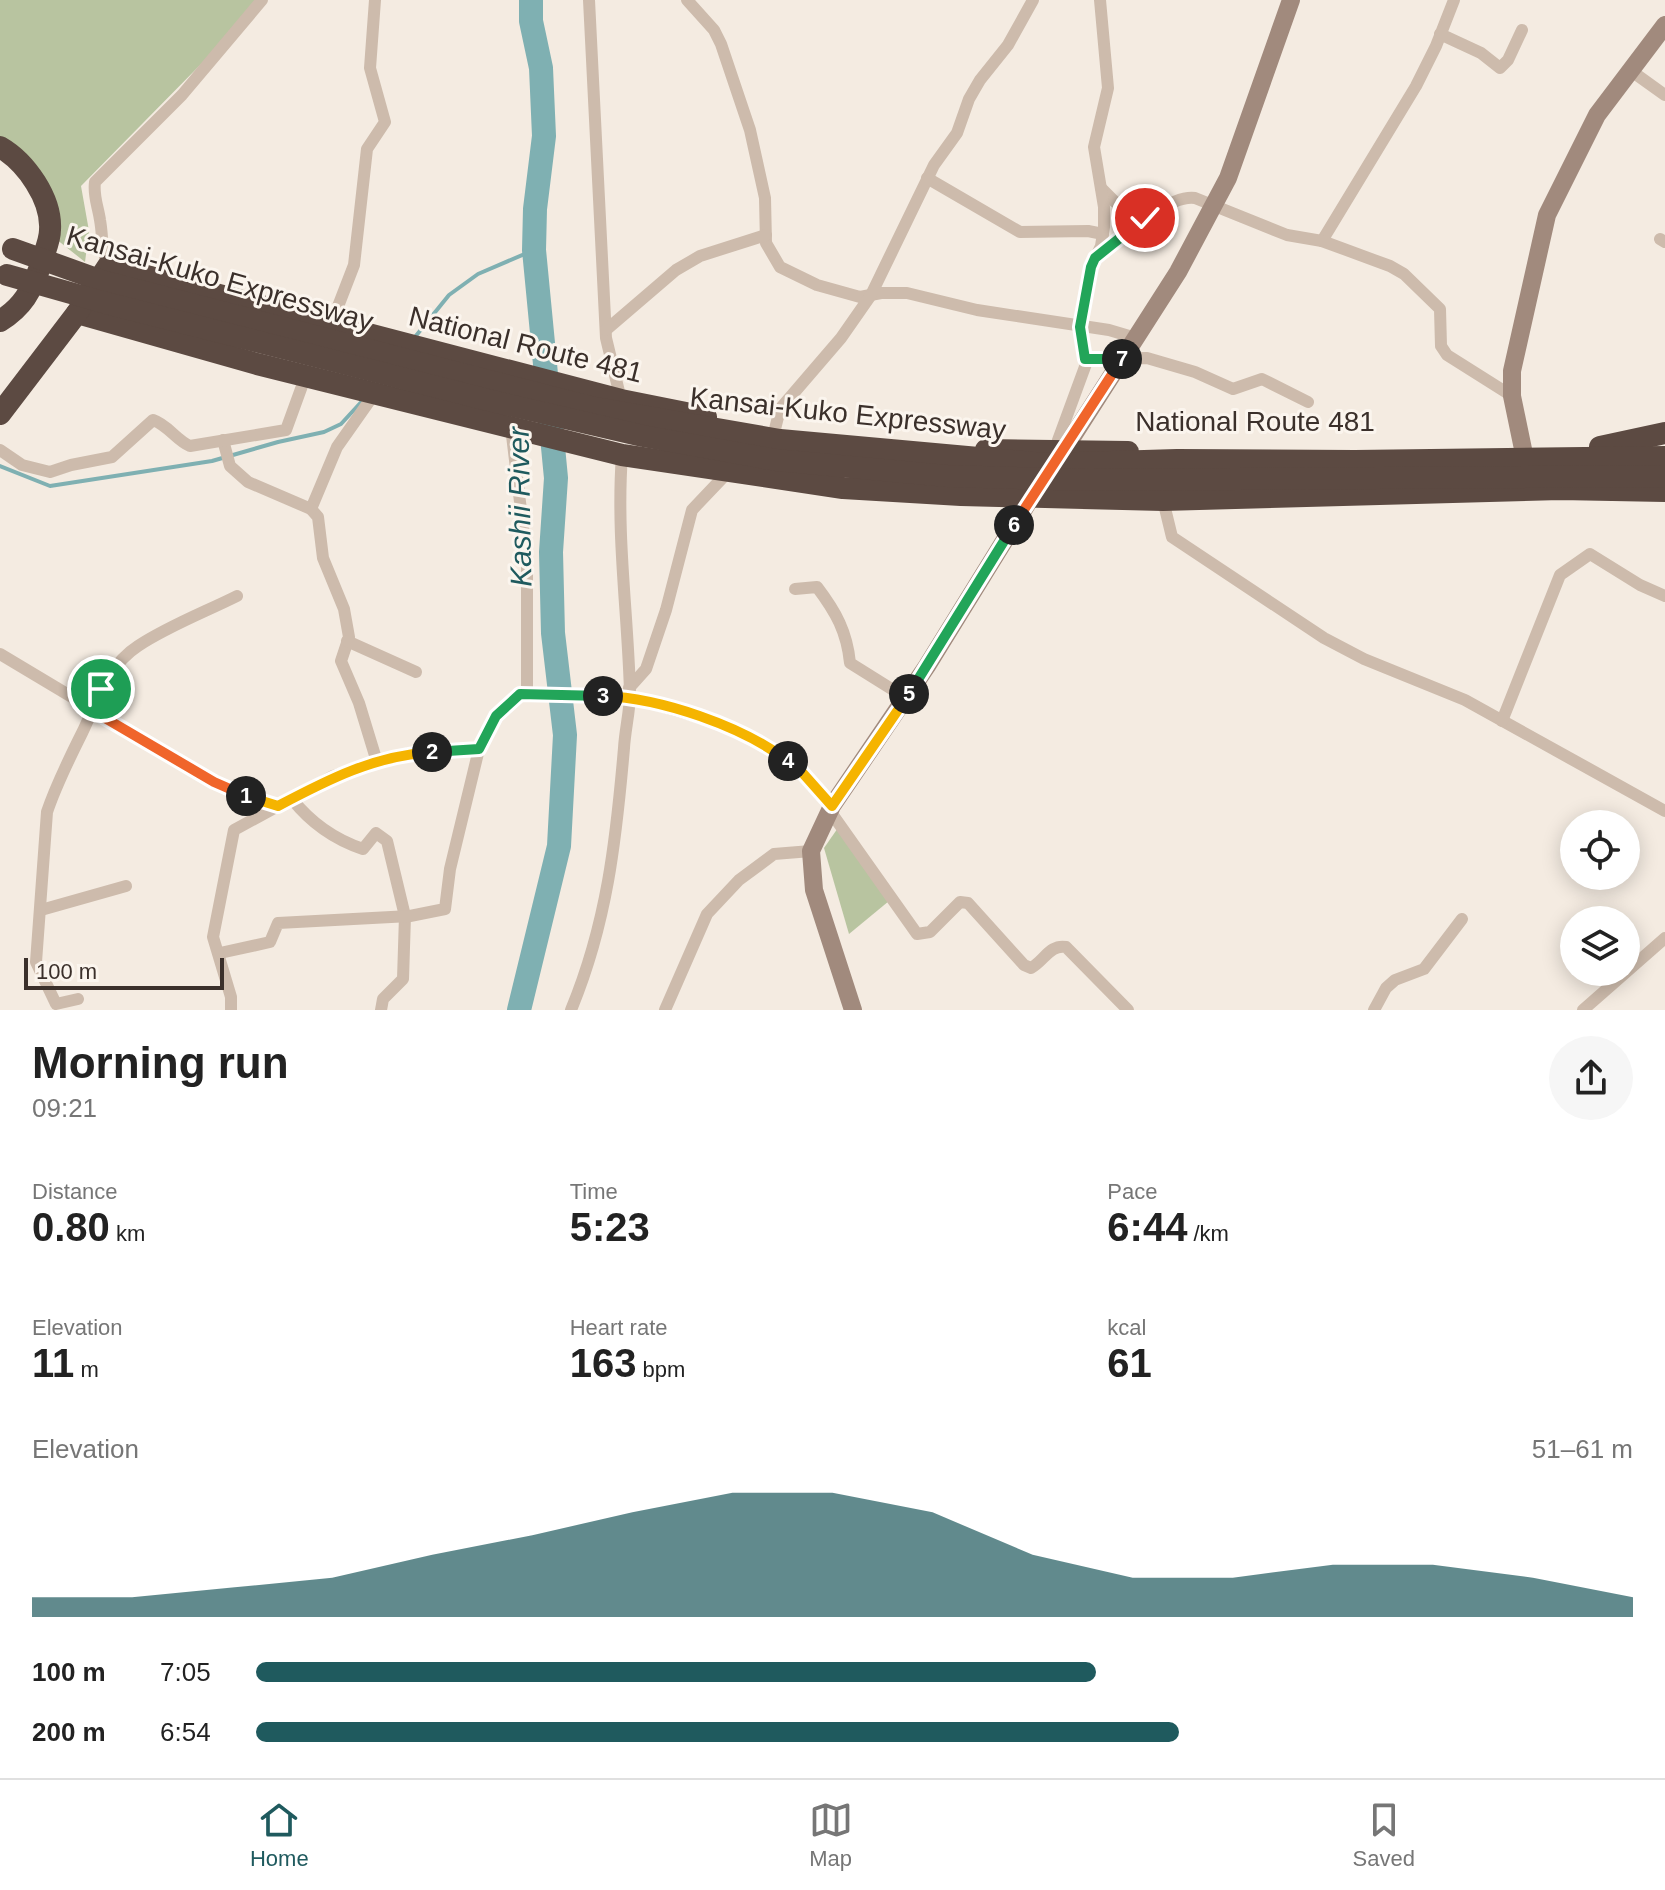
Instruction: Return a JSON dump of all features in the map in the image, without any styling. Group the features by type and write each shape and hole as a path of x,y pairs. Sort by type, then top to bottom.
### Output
{"highway":[{"path":"0,147 28,171 40,191 50,219 50,234 31,292 15,312 0,321"},
{"name":"Kansai-Kuko Expressway","path":"7,246 105,282 575,403 780,440 1046,464 1177,460 1665,457"},
{"path":"0,414 77,313 108,266"},
{"name":"National Route 481","path":"108,266 621,400 775,429 945,449 1172,453 1665,446"},
{"name":"Kansai-Kuko Expressway","path":"3,274 496,402 643,436 776,460 947,476 1661,489"},
{"path":"77,313 622,455 843,488 961,495 1163,500 1661,489"},
{"path":"1600,447 1665,433"}],"main road":[{"path":"853,1010 814,890 811,851 831,808 906,698 1059,451 1136,338 1215,206 1228,178 1291,0"},
{"path":"1523,449 1512,396 1512,371 1547,215 1597,115 1665,25"}],"street":[{"path":"108,266 103,255 101,222 93,193 95,182 182,95 262,0"},
{"path":"337,309 354,265 367,149 385,122 370,68 375,0"},
{"path":"589,0 606,330 621,400"},
{"path":"687,0 714,30 721,44 750,130 765,198 766,243 780,267 792,275 860,297 907,293 977,310 1109,330 1136,338"},
{"path":"775,429 780,409 841,338 871,295 927,178 957,133 969,99 1008,45 1033,0"},
{"path":"1059,451 1086,364 1080,327 1091,267 1103,234 1104,207 1094,147 1108,88 1100,0"},
{"path":"1322,241 1359,176 1398,118 1454,0"},
{"path":"1440,34 1481,53 1500,68 1508,60 1522,30"},
{"path":"1630,70 1665,95"},
{"path":"927,178 1020,232 1088,231 1103,234"},
{"path":"1101,188 1115,202 1145,218"},
{"path":"1095,258 1145,218 1187,197 1287,235 1322,241 1404,274 1440,309 1441,346 1447,355 1512,396"},
{"path":"606,330 676,270 700,256 766,235"},
{"path":"1085,359 1147,358 1195,372 1233,389 1262,379 1308,402"},
{"path":"0,450 22,465 50,472 112,457 153,420 161,423 180,442 190,446 286,430 302,386"},
{"path":"311,509 337,447 375,393"},
{"path":"511,427 527,560 527,694"},
{"path":"223,440 230,466 248,482 311,509 318,517 323,558 344,609 347,641 341,661 359,703 377,762"},
{"path":"571,1010 591,959 607,898 619,818 630,693 618,501 622,455"},
{"path":"630,693 646,669 666,610 692,510 729,471"},
{"path":"1163,500 1172,537 1324,638 1364,659 1465,700 1665,811"},
{"path":"1502,721 1560,575 1590,554 1640,585 1665,596"},
{"path":"795,589 817,587 838,614 848,640 850,663 906,698"},
{"path":"78,999 56,1004 36,962 47,812 53,792 101,689 115,668 136,647 237,596"},
{"path":"347,641 416,672"},
{"path":"0,654 214,782 278,806"},
{"path":"220,953 270,942 278,923 405,916 445,909 450,869 479,749 496,716 520,694 630,693 726,725 772,749 800,770 831,808 917,934 930,932 960,902 968,903 1024,965 1031,968 1052,949 1066,947 1128,1010"},
{"path":"231,1010 231,997 213,937 234,830 333,776 410,753 479,749"},
{"path":"292,799 314,824 348,844 363,849 376,833 387,841 405,916 403,979 383,999 381,1010"},
{"path":"665,1010 707,914 739,880 774,854 811,851"},
{"path":"41,910 126,886"},
{"path":"1374,1010 1386,988 1395,980 1424,969 1462,919"},
{"path":"1583,1010 1665,938"}],"green space":[{"path":"0,0 256,0 205,60 81,186 89,231 85,262 56,239 0,140"},
{"path":"840,825 889,901 849,934 824,848"}],"waterway":[{"name":"Kashii River","path":"519,1010 559,846 565,735 553,633 551,552 556,478 534,250 535,209 544,136 541,68 531,21 531,0"},
{"path":"415,337 449,295 478,274 534,250"},
{"path":"0,466 50,486 212,461 324,432 341,424 364,399"}],"route":[{"path":"101,689 93,711 214,782 278,806 333,776 385,759 410,753 479,749 496,716 520,694 630,697 726,725 772,749 800,770 832,806 927,666 1032,496 1122,359 1085,359 1080,327 1095,258 1145,218"}]}
